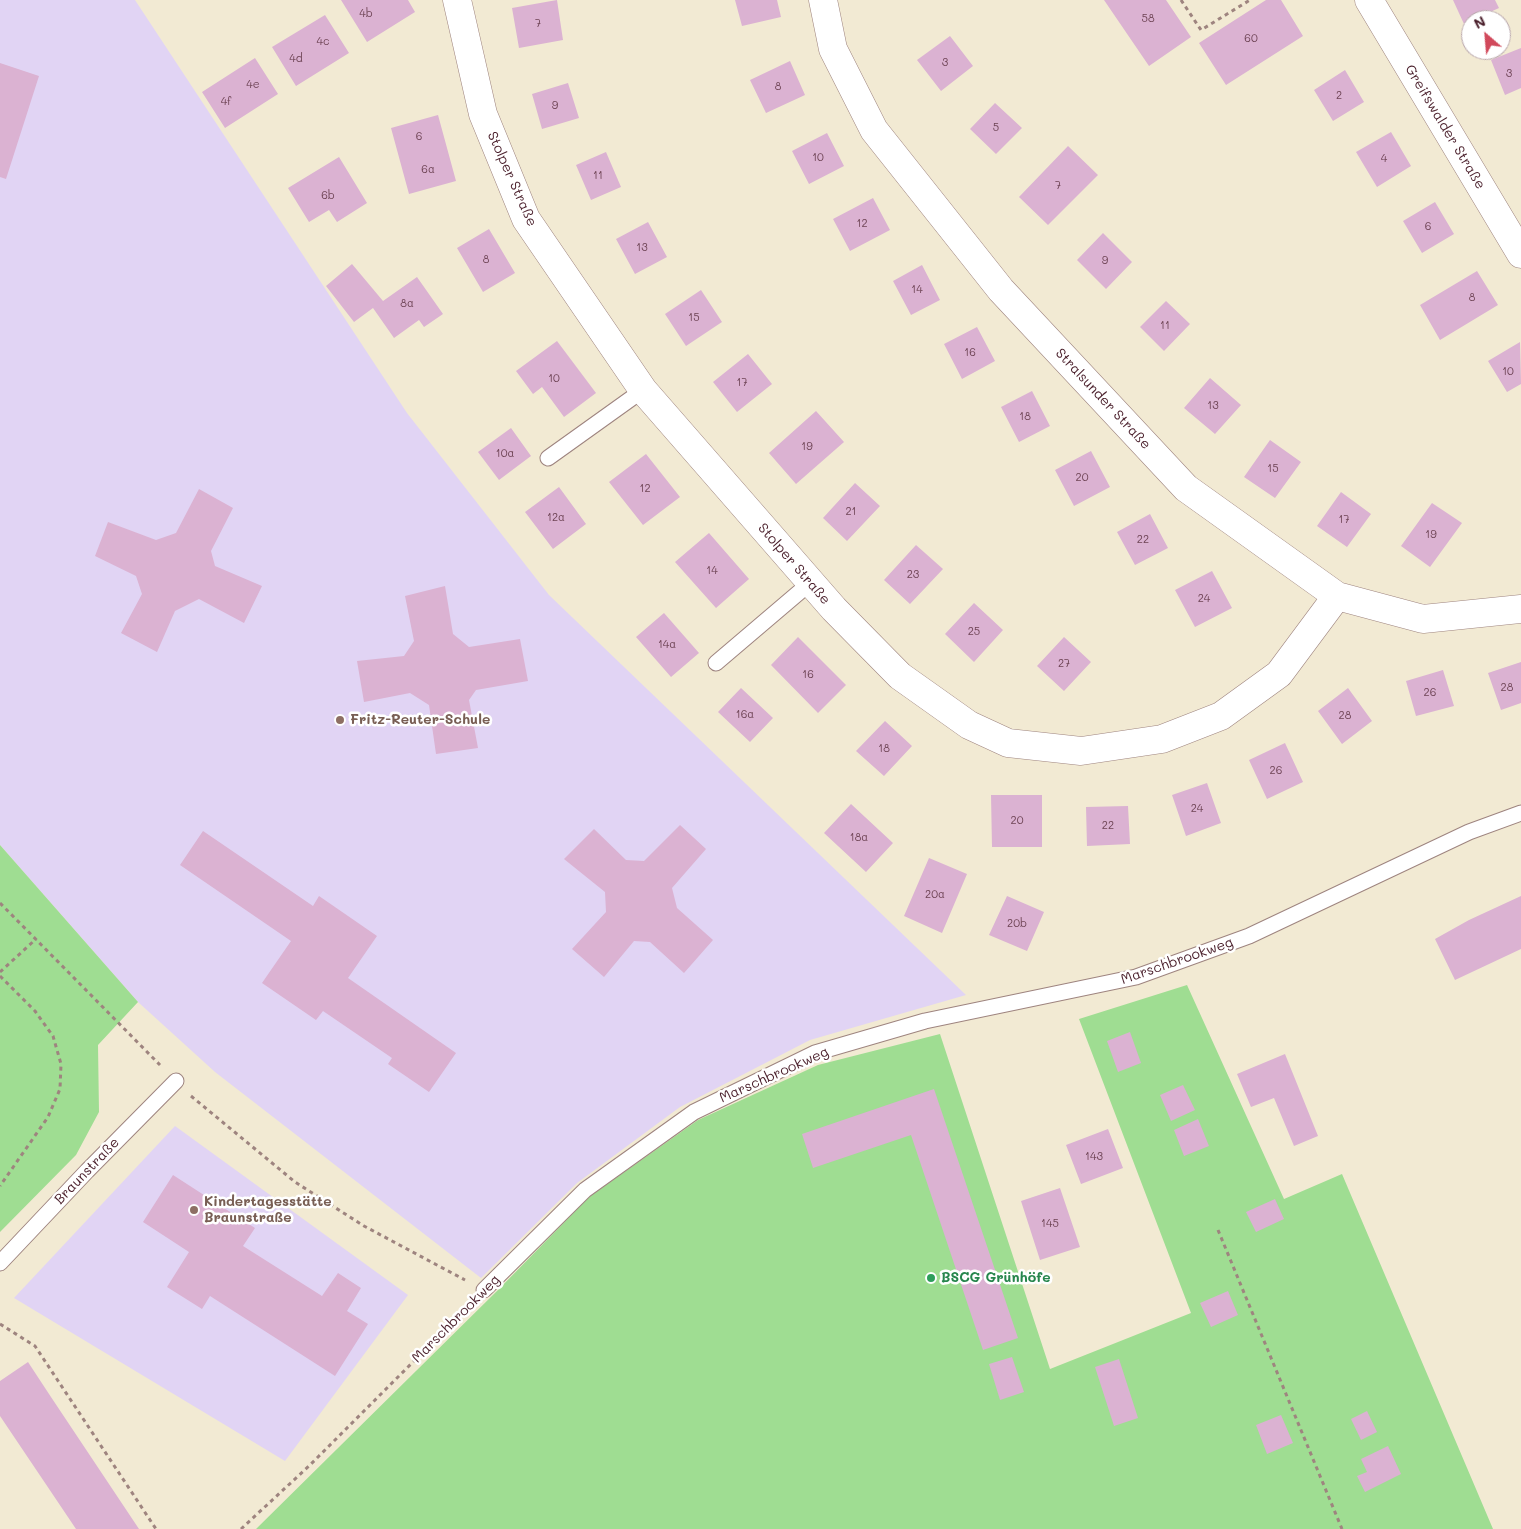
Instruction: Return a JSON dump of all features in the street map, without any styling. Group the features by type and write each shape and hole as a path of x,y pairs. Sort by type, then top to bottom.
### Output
{"street":[{"name":"Stolper Straße","path":"457,0 484,114 526,219 643,390 834,610 900,676 968,724 1008,743 1081,751 1162,739 1221,716 1279,674 1337,596"},
{"name":"Stralsunder Straße","path":"823,0 833,49 874,130 1001,290 1186,488 1337,596 1423,620 1521,608"},
{"name":"Greifswalder Straße","path":"1369,0 1521,254"}],"lane":[{"path":"548,458 643,390"},
{"path":"716,663 810,583"},
{"name":"Marschbrookweg","path":"484,1290 585,1190 694,1112 815,1053 925,1022 1136,977 1249,936 1469,832 1521,813"},
{"name":"Braunstraße","path":"0,1263 87,1171 176,1082"}],"path":[{"path":"1181,0 1201,30 1250,0"},
{"path":"0,903 176,1082 294,1182 364,1226 484,1290"},
{"path":"0,972 36,939"},
{"path":"0,976 35,1010 53,1036 61,1064 60,1089 48,1117 0,1186"},
{"path":"1218,1230 1342,1529"},
{"name":"Marschbrookweg","path":"241,1529 316,1459 484,1290"},
{"path":"0,1324 35,1346 156,1529"}],"shaded area":[{"name":"Fritz-Reuter-Schule","path":"0,0 135,0 407,413 549,595 966,995 810,1040 680,1107 577,1183 481,1278 215,1072 138,1002 0,845"},
{"name":"Kindertagesstätte Braunstraße","path":"175,1126 408,1295 285,1461 14,1298"}],"green space":[{"path":"0,845 138,1002 98,1045 99,1112 76,1155 0,1232"},
{"path":"1187,985 1284,1199 1342,1174 1493,1529 256,1529 497,1291 589,1197 698,1120 818,1065 940,1034 1050,1369 1191,1313 1079,1019"}],"building":[{"path":"341,0 408,0 415,12 367,42"},
{"path":"557,0 563,40 519,48 512,8"},
{"path":"735,0 777,0 781,17 742,26"},
{"path":"1104,0 1166,0 1191,37 1149,66"},
{"path":"1266,0 1281,0 1303,36 1226,85 1199,43"},
{"path":"1453,0 1495,0 1499,8 1495,10 1461,10 1461,17"},
{"path":"325,15 349,53 296,86 272,47"},
{"path":"950,36 973,66 941,91 917,60"},
{"path":"1521,48 1521,88 1505,95 1491,60 1511,60 1511,52"},
{"path":"255,58 278,94 225,128 202,92"},
{"path":"790,61 805,95 766,113 750,80"},
{"path":"0,63 39,76 6,179 0,177"},
{"path":"1345,70 1364,102 1333,121 1314,90"},
{"path":"568,83 579,118 542,129 532,94"},
{"path":"995,103 1022,128 996,154 970,129"},
{"path":"438,115 456,181 409,194 391,128"},
{"path":"1391,132 1411,166 1377,187 1356,152"},
{"path":"827,133 844,166 809,184 792,151"},
{"path":"1068,146 1098,175 1048,225 1019,197"},
{"path":"606,152 621,187 591,200 576,165"},
{"path":"339,157 367,203 337,222 329,210 309,222 288,188"},
{"path":"873,198 890,230 850,251 833,219"},
{"path":"1435,202 1454,234 1422,253 1403,221"},
{"path":"648,222 667,257 635,274 616,239"},
{"path":"489,229 515,273 483,292 457,248"},
{"path":"1103,233 1132,262 1106,289 1077,260"},
{"path":"352,264 383,301 417,277 443,314 424,327 419,320 394,338 373,308 354,322 326,286"},
{"path":"922,265 940,300 911,315 893,281"},
{"path":"1477,271 1498,305 1440,340 1420,305"},
{"path":"701,290 722,322 686,346 665,314"},
{"path":"1166,301 1190,324 1164,351 1140,327"},
{"path":"977,327 995,361 962,379 944,344"},
{"path":"557,341 596,393 564,417 542,387 533,394 516,371"},
{"path":"1520,342 1521,384 1507,392 1488,361"},
{"path":"748,354 772,384 737,412 713,382"},
{"path":"1210,378 1241,405 1215,434 1184,408"},
{"path":"1032,391 1050,426 1019,442 1001,407"},
{"path":"816,411 844,442 796,484 769,453"},
{"path":"511,428 531,456 499,480 478,452"},
{"path":"1270,440 1301,462 1275,498 1244,477"},
{"path":"1091,451 1110,487 1074,506 1055,470"},
{"path":"646,454 680,497 643,525 609,482"},
{"path":"855,483 880,506 847,541 823,518"},
{"path":"559,487 586,524 553,549 525,512"},
{"path":"199,489 233,508 211,551 215,566 262,586 244,623 199,599 175,611 157,652 121,633 142,594 136,576 95,556 108,522 156,540 176,533"},
{"path":"1341,492 1371,514 1347,547 1317,526"},
{"path":"1432,503 1462,523 1430,567 1401,546"},
{"path":"1150,514 1168,548 1135,565 1117,532"},
{"path":"709,533 749,579 716,608 675,562"},
{"path":"916,545 943,569 910,604 884,580"},
{"path":"1212,571 1232,608 1195,627 1175,590"},
{"path":"445,586 453,634 469,647 520,639 528,681 476,690 469,700 478,748 436,754 429,705 410,693 364,702 357,661 404,656 414,641 405,596"},
{"path":"974,603 1003,630 974,662 945,634"},
{"path":"664,613 699,653 671,677 636,637"},
{"path":"798,637 846,685 818,713 771,665"},
{"path":"1064,637 1091,662 1064,691 1037,666"},
{"path":"1521,662 1521,703 1501,710 1488,673"},
{"path":"1443,670 1454,706 1416,716 1406,681"},
{"path":"741,688 773,718 750,742 718,712"},
{"path":"1348,688 1372,721 1342,744 1318,711"},
{"path":"885,721 912,746 884,776 856,751"},
{"path":"1285,743 1303,782 1267,799 1249,760"},
{"path":"1207,783 1221,823 1186,836 1172,795"},
{"path":"991,795 1042,795 1042,847 992,847"},
{"path":"851,804 893,843 866,872 824,833"},
{"path":"1128,806 1130,844 1087,846 1086,807"},
{"path":"680,825 706,849 672,888 677,908 713,940 684,973 650,942 634,941 604,977 572,949 606,912 605,892 564,859 594,829 626,860 644,861"},
{"path":"203,831 313,906 319,896 377,936 348,978 456,1053 429,1092 388,1064 392,1058 323,1011 316,1020 262,983 291,941 180,865"},
{"path":"929,858 967,874 942,933 904,916"},
{"path":"1007,896 1044,912 1027,951 989,935"},
{"path":"1521,896 1521,949 1455,980 1435,939 1469,920"},
{"path":"1130,1032 1141,1063 1118,1072 1107,1041"},
{"path":"1285,1054 1318,1136 1294,1146 1274,1098 1251,1107 1237,1074"},
{"path":"1183,1085 1195,1110 1171,1121 1160,1095"},
{"path":"934,1089 1018,1338 983,1350 911,1135 813,1168 802,1134"},
{"path":"1198,1119 1209,1146 1184,1156 1174,1130"},
{"path":"1108,1129 1123,1168 1081,1184 1066,1145"},
{"path":"173,1175 255,1228 243,1246 322,1296 338,1273 361,1288 347,1311 368,1324 335,1376 210,1296 202,1309 167,1287 189,1252 143,1222"},
{"path":"1060,1188 1080,1247 1040,1260 1021,1201"},
{"path":"1275,1199 1284,1219 1256,1232 1246,1212"},
{"path":"1228,1291 1238,1315 1211,1327 1200,1303"},
{"path":"1012,1357 1024,1392 1000,1400 989,1364"},
{"path":"1119,1359 1138,1418 1114,1426 1095,1367"},
{"path":"28,1362 139,1529 76,1529 0,1416 0,1381"},
{"path":"1367,1411 1377,1432 1361,1440 1351,1419"},
{"path":"1281,1415 1293,1443 1267,1454 1256,1425"},
{"path":"1388,1446 1401,1474 1365,1492 1357,1476 1367,1472 1361,1459"}],"place":[{"name":"Fritz-Reuter-Schule","path":"340,720"},
{"name":"Kindertagesstätte Braunstraße","path":"194,1210"},
{"name":"BSCG Grünhöfe","path":"931,1278"}]}
